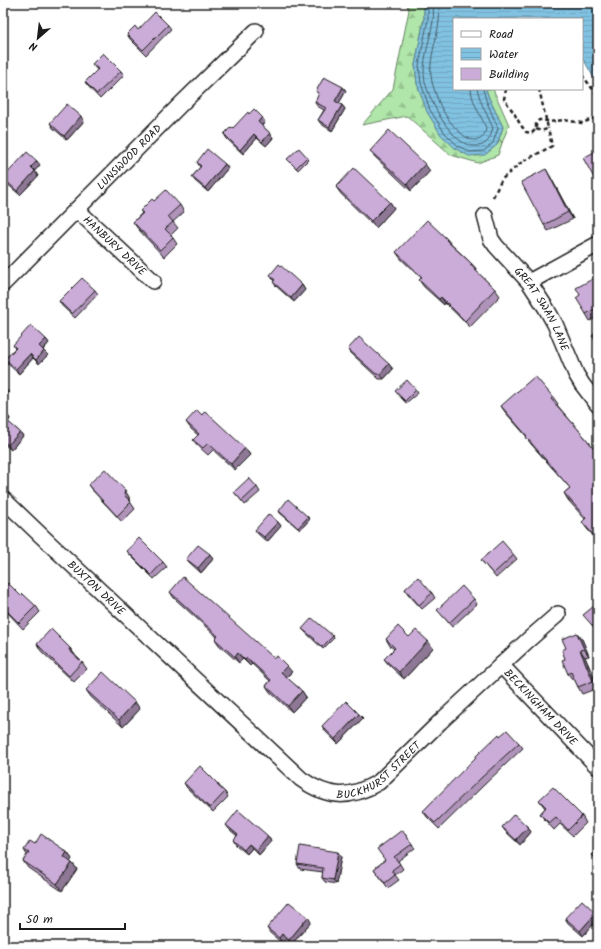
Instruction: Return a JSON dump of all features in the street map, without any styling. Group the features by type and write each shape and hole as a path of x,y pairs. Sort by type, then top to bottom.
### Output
{"street":[{"name":"LUNSWOOD ROAD","path":"3,284 181,104 256,31"},
{"name":"HANBURY DRIVE","path":"76,210 153,281"},
{"name":"GREAT SWAN LANE","path":"485,216 491,239 529,282 546,308 555,324 576,374 598,405"},
{"path":"529,282 598,244"},
{"name":"BUXTON DRIVE","path":"3,499 55,550 190,676"},
{"name":"BUCKHURST STREET","path":"190,676 301,779 312,787 337,794 354,793 367,789 379,782 440,722 558,614"},
{"name":"BECKINGHAM DRIVE","path":"501,665 598,767"}],"path":[{"path":"583,76 598,96"},
{"path":"506,90 504,99 526,132 532,133 536,129 536,124 539,120 550,122 564,120 582,122 598,117"},
{"path":"493,197 502,179 522,162 552,146 539,90"},
{"path":"536,129 545,130 548,128"}],"green space":[{"path":"406,3 424,3 424,19 415,65 417,84 497,145 499,139 502,143 498,155 478,163 451,155 407,116 362,125 393,89 409,10"},
{"path":"486,90 493,90 509,125 502,143 499,139 503,127"}],"water":[{"path":"424,3 598,3 598,85 583,59 583,18 453,18 453,90 486,90 503,127 497,145 485,155 469,156 456,149 441,135 427,112 417,84 415,65 424,19"}],"building":[{"path":"155,12 168,25 143,50 127,34 135,26 138,30"},
{"path":"103,53 121,71 97,94 85,82 98,69 92,64"},
{"path":"324,77 343,87 335,101 342,105 329,127 318,120 326,108 315,102 319,93 316,91"},
{"path":"67,104 81,116 64,136 50,123"},
{"path":"254,109 262,117 258,122 270,133 262,142 254,134 240,150 224,134 231,127 233,128 248,112 249,114"},
{"path":"389,130 425,164 407,184 370,151"},
{"path":"299,148 307,157 296,168 287,159"},
{"path":"207,149 225,164 205,188 192,177 201,166 197,162"},
{"path":"598,150 598,185 583,158"},
{"path":"27,152 37,161 31,167 35,171 17,191 3,178"},
{"path":"354,168 390,202 371,221 336,187"},
{"path":"546,169 568,212 544,225 521,182"},
{"path":"166,190 180,205 168,216 173,222 165,229 173,237 160,250 133,222 143,213 140,211 152,199 154,201"},
{"path":"427,220 495,289 465,321 441,297 439,299 419,280 422,277 396,252"},
{"path":"279,264 302,285 291,298 273,282 275,280 270,275"},
{"path":"598,276 598,307 586,314 576,298 580,295 576,288"},
{"path":"82,278 95,290 72,314 59,301"},
{"path":"31,325 46,339 39,346 44,351 36,360 30,354 16,369 5,359 16,348 13,345"},
{"path":"598,330 598,343 592,336"},
{"path":"359,337 389,364 380,374 376,374 348,349"},
{"path":"535,376 553,397 551,399 598,453 598,457 595,460 598,463 598,540 582,522 586,518 564,493 570,488 501,406"},
{"path":"407,380 416,390 405,401 395,391"},
{"path":"3,410 7,414 4,418 20,432 8,445 3,441"},
{"path":"197,410 202,415 205,411 245,448 231,464 208,443 203,448 193,440 199,434 186,422"},
{"path":"105,469 125,490 124,495 131,502 117,516 88,485"},
{"path":"249,478 257,487 242,501 234,492"},
{"path":"288,499 308,517 298,528 279,511"},
{"path":"269,514 278,522 264,537 255,530"},
{"path":"139,538 163,562 151,575 127,551"},
{"path":"502,541 514,555 493,574 481,560"},
{"path":"198,545 210,554 198,568 186,559"},
{"path":"183,577 274,658 277,656 287,666 281,672 302,691 288,706 266,686 271,680 247,658 245,660 238,653 235,657 215,639 218,636 170,592"},
{"path":"418,577 432,593 419,605 405,589"},
{"path":"8,583 21,596 23,594 36,606 19,623 3,607 3,588"},
{"path":"462,586 474,599 449,623 437,610"},
{"path":"594,606 598,610 598,632 583,615"},
{"path":"312,618 333,636 322,647 314,640 315,639 302,629"},
{"path":"398,626 409,637 416,630 428,641 399,672 384,659 395,648 386,639"},
{"path":"51,629 70,648 69,650 82,662 69,676 37,644"},
{"path":"577,633 584,649 580,650 593,681 578,687 571,672 568,674 562,660 565,659 562,650 566,648 562,639"},
{"path":"103,672 135,702 119,720 86,690"},
{"path":"346,701 359,714 335,739 322,726"},
{"path":"507,730 519,743 435,823 423,811 476,756 499,734 500,736"},
{"path":"200,766 225,792 210,808 184,783"},
{"path":"553,787 582,816 568,830 556,817 549,823 540,814 546,807 539,800"},
{"path":"238,810 268,836 256,850 249,844 244,850 233,840 238,835 226,825"},
{"path":"514,814 528,827 516,840 502,827"},
{"path":"402,830 412,844 394,857 400,864 392,870 395,875 385,883 374,869 385,860 377,849"},
{"path":"41,834 67,852 64,857 72,863 57,884 23,861 29,853 24,850 30,841 35,844"},
{"path":"300,846 338,852 333,880 322,878 323,868 297,864"},
{"path":"598,849 598,861 592,855"},
{"path":"582,900 596,913 580,931 565,918"},
{"path":"289,902 308,917 289,940 282,934 279,938 267,928"}]}
